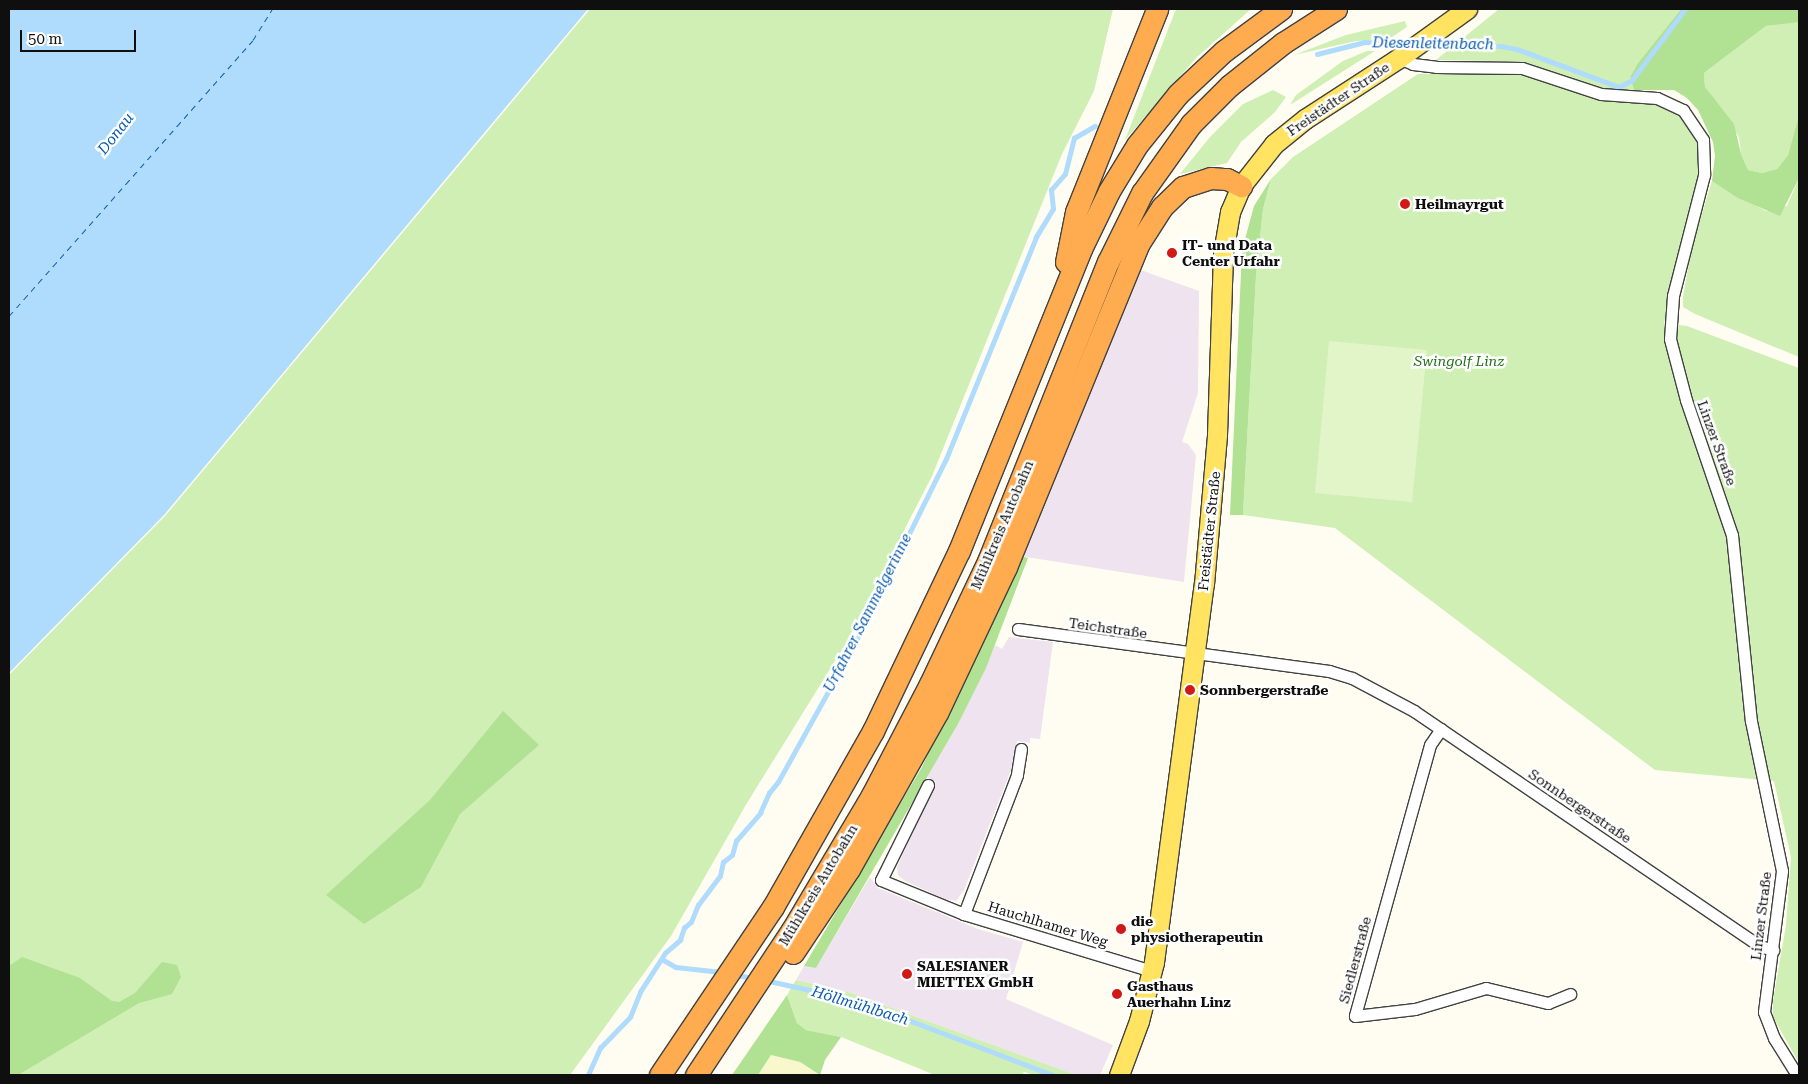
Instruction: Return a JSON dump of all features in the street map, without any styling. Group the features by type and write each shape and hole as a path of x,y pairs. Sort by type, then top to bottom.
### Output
{"highway":[{"name":"Mühlkreis Autobahn","path":"660,1075 742,954 834,801 908,660 959,551 1057,309 1103,203 1143,137 1178,94 1204,69 1282,9"},
{"name":"Mühlkreis Autobahn","path":"779,961 872,795 964,613 1013,502 1108,262 1142,193 1191,124 1229,86 1283,43 1336,9"},
{"path":"1057,309 1076,212 1153,13"},
{"path":"696,1075 779,961 849,870 938,712 1006,567 1128,266 1143,236 1173,195 1192,182 1227,179 1241,186"}],"main road":[{"name":"Freistädter Straße","path":"1119,1075 1139,1021 1152,972 1213,510 1223,253 1230,212 1241,186 1262,157 1287,133 1399,58 1467,9"}],"street":[{"name":"Linzer Straße","path":"1399,58 1413,64 1436,67 1522,68 1602,94 1657,98 1683,110 1703,140 1705,157 1702,188 1673,296 1670,339 1686,400 1732,534 1748,698 1782,871 1764,1012 1774,1038 1797,1075"},
{"name":"Teichstraße","path":"1018,629 1194,654"},
{"name":"Sonnbergerstraße","path":"1194,654 1340,674 1414,711 1760,946 1773,950"},
{"name":"Siedlerstraße","path":"1441,729 1430,745 1356,1016 1415,1010 1486,988 1548,1003 1570,994"},
{"name":"Hauchlhamer Weg","path":"964,914 1016,775 1021,749"},
{"name":"Hauchlhamer Weg","path":"928,786 881,880 964,914 1152,972"}],"shaded area":[{"path":"1135,268 1199,291 1198,393 1182,442 1188,444 1196,455 1184,582 1020,556"},
{"path":"1009,637 1053,642 1040,739 1030,738 1030,743 1017,741 1011,770 964,890 956,901 945,899 905,881 898,875 897,867 936,782 927,777 958,724 995,645 1002,649"},
{"name":"SALESIANER MIETTEX GmbH","path":"870,877 878,888 978,929 1023,942 1006,999 1113,1045 1100,1075 1076,1075 848,992 796,980 804,966 816,968"}],"green space":[{"path":"590,9 1113,9 1094,91 1062,154 932,476 845,645 747,803 671,936 570,1075 9,1075 9,675 165,516"},
{"path":"1176,9 1251,9 1196,58 1125,140"},
{"path":"1499,9 1681,9 1638,63 1630,77 1634,90 1621,91 1587,85 1550,71 1499,61 1436,60"},
{"path":"1681,9 1799,9 1799,22 1766,26 1704,73 1705,87 1734,124 1741,154 1748,170 1762,173 1777,169 1788,155 1799,115 1799,178 1780,216 1738,198 1712,181 1715,156 1713,142 1698,110 1687,98 1674,90 1634,90 1630,77 1638,63"},
{"path":"1405,21 1407,27 1389,39 1356,41 1294,55 1346,35"},
{"path":"1799,22 1799,115 1788,155 1777,169 1762,173 1748,170 1741,154 1739,137 1705,87 1704,73 1766,26"},
{"path":"1367,51 1375,51 1290,105 1296,95 1343,61"},
{"name":"Swingolf Linz","path":"1507,73 1527,75 1587,96 1662,103 1687,119 1700,145 1700,165 1664,323 1687,326 1799,368 1799,1063 1773,1017 1773,1001 1786,925 1791,857 1774,781 1655,770 1335,528 1243,515 1256,276 1263,209 1271,179 1293,157 1418,74"},
{"path":"1273,90 1286,97 1275,112 1241,142 1227,163 1180,174 1210,137 1243,104"},
{"path":"1799,178 1799,357 1695,314 1683,307 1683,297 1692,246 1712,181 1766,211 1787,206"},
{"path":"1271,179 1263,209 1256,276 1243,515 1230,515 1242,250 1254,206"},
{"path":"1329,341 1427,350 1412,502 1315,493"},
{"path":"1020,556 1028,558 986,668 958,724 816,968 804,966 922,767"},
{"path":"503,711 539,745 460,814 421,887 364,924 326,895 430,800"},
{"path":"22,957 80,978 112,1001 119,1002 135,993 162,962 177,965 181,977 172,994 139,1003 18,1075 9,1075 9,966"},
{"path":"796,980 848,992 1076,1075 1034,1075 1024,1072 1022,1075 935,1075 841,1037 806,1030 797,1023 787,995"},
{"path":"787,995 797,1023 806,1030 841,1037 825,1060 820,1075 800,1062 771,1055 758,1075 732,1075"},
{"path":"771,1055 800,1062 819,1075 758,1075"}],"water":[{"name":"Donau","path":"9,9 588,9 164,515 9,673"}],"waterway":[{"name":"Diesenleitenbach","path":"1429,45 1501,46 1517,49 1619,87 1632,80 1685,9"},
{"name":"Diesenleitenbach","path":"1317,54 1365,42 1409,44"},
{"name":"Urfahrer Sammelgerinne","path":"588,1075 600,1048 630,1017 640,992 665,953 680,940 684,928 691,922 698,905 720,876 723,862 732,855 736,841 760,813 769,793 778,782 855,643 946,459 1036,237 1053,209 1051,190 1065,174 1074,138 1095,126"},
{"name":"Höllmühlbach","path":"662,959 676,967 721,972"},
{"name":"Höllmühlbach","path":"736,975 753,978"},
{"name":"Höllmühlbach","path":"765,980 832,995 914,1022 1053,1075"}],"ferry route":[{"path":"9,316 253,40 272,9"}],"place":[{"name":"Heilmayrgut","path":"1405,204"},
{"name":"IT- und Data Center Urfahr","path":"1172,253"},
{"name":"Sonnbergerstraße","path":"1190,690"},
{"name":"die physiotherapeutin","path":"1121,929"},
{"name":"SALESIANER MIETTEX GmbH","path":"907,974"},
{"name":"Gasthaus Auerhahn Linz","path":"1117,994"}]}
